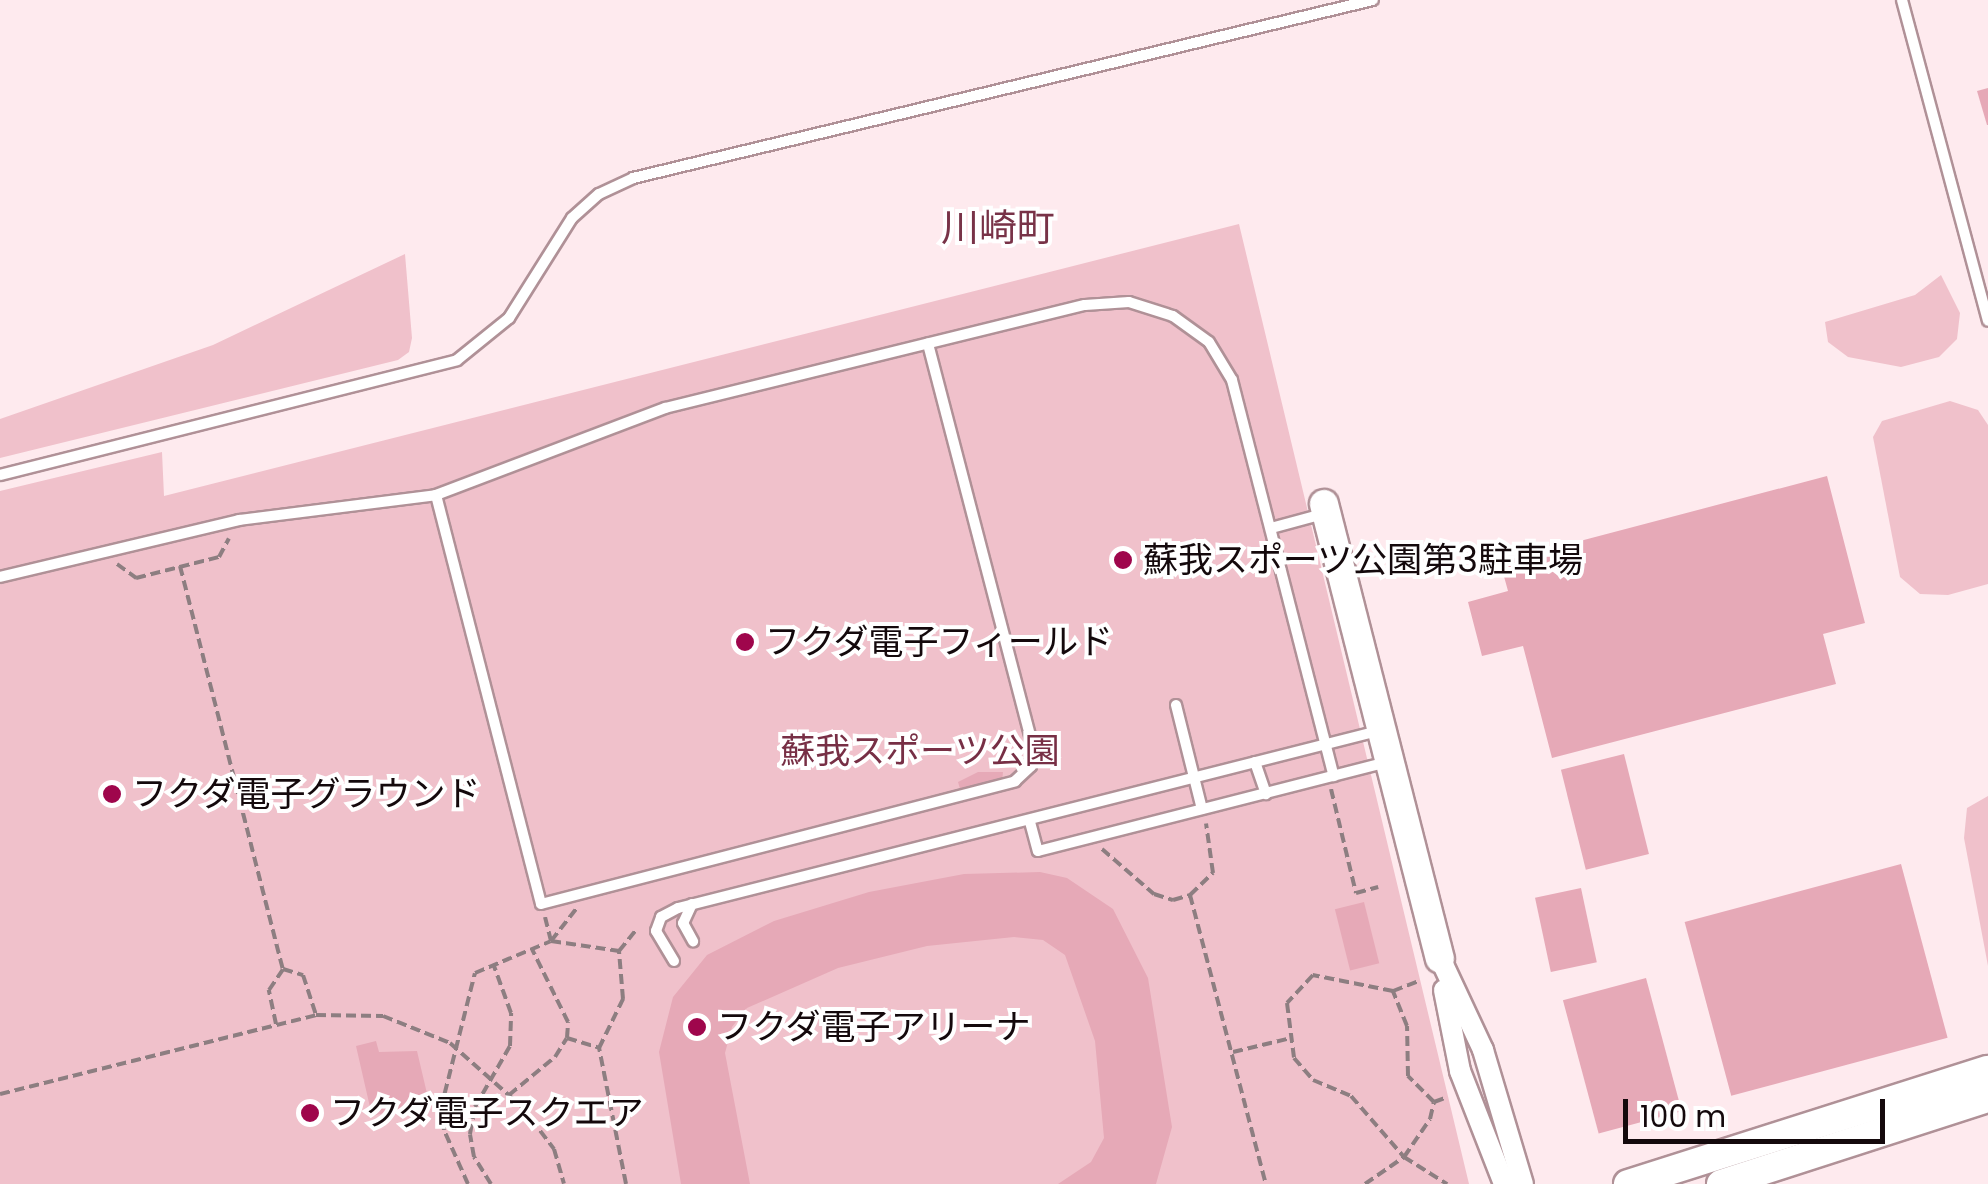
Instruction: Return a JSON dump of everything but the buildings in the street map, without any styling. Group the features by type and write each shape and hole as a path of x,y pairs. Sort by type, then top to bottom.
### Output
{"street":[{"path":"1325,509 1440,958 1457,1058 1504,1184"},
{"path":"1440,958 1483,1050 1523,1184"},
{"path":"1457,1058 1466,1046 1483,1050"},
{"path":"1628,1184 1988,1070"},
{"path":"1721,1184 1988,1098"}],"lane":[{"path":"0,475 457,360 509,318 572,218 598,194 633,178 1373,0"},
{"path":"1902,0 1988,320"},
{"path":"0,578 239,520 436,495 664,408 1085,305 1129,302 1173,316 1210,342 1232,380 1331,777"},
{"path":"436,495 542,904 1016,781 1031,766 1033,747 928,343"},
{"path":"1271,528 1325,509"},
{"path":"1176,705 1202,809"},
{"path":"674,961 659,946 657,924 692,904 1030,822 1382,730"},
{"path":"1030,822 1038,851 1390,761"},
{"path":"1254,762 1266,794"},
{"path":"692,904 683,924 693,941"}],"path":[{"path":"100,551 136,578 219,557 239,520"},
{"path":"180,566 283,969 269,990 276,1025"},
{"path":"1331,777 1356,893 1378,887"},
{"path":"1084,839 1154,894 1173,900 1190,896 1213,873 1202,809"},
{"path":"468,1184 441,1116 474,973 551,941 590,891"},
{"path":"1190,896 1266,1184"},
{"path":"542,904 551,941"},
{"path":"626,1184 599,1048 624,999 618,951 637,929"},
{"path":"551,941 618,951"},
{"path":"509,1095 555,1057 567,1038 568,1022 532,949"},
{"path":"490,1184 474,1157 470,1134 476,1106 508,1054 512,1024 494,966"},
{"path":"283,969 302,976 316,1016"},
{"path":"1418,981 1393,991 1312,975 1286,1003 1287,1039 1303,1072 1351,1096 1404,1157 1447,1184"},
{"path":"1393,991 1408,1026 1408,1076 1434,1102"},
{"path":"0,1094 316,1016 394,1018 458,1050 509,1095 542,1130 564,1184"},
{"path":"567,1038 599,1048"},
{"path":"1232,1052 1287,1039"},
{"path":"1434,1102 1445,1098"},
{"path":"1366,1184 1404,1157 1430,1119 1434,1102"}],"green space":[{"name":"蘇我スポーツ公園","path":"1239,224 1469,1184 0,1184 0,491 162,452 164,496"},
{"path":"405,254 412,338 409,352 398,360 0,458 0,419 213,345"},
{"path":"1941,275 1960,313 1957,339 1939,357 1901,367 1848,357 1828,342 1825,322 1915,295"},
{"path":"1950,401 1978,410 1988,425 1988,584 1948,595 1920,594 1900,577 1873,437 1882,421"},
{"path":"1988,796 1988,966 1964,838 1967,808"}],"place":[{"name":"蘇我スポーツ公園第3駐車場","path":"1123,560"},
{"name":"フクダ電子フィールド","path":"745,642"},
{"name":"フクダ電子グラウンド","path":"112,794"},
{"name":"フクダ電子アリーナ","path":"697,1027"},
{"name":"フクダ電子スクエア","path":"310,1113"}],"district":[{"name":"川崎町","path":"998,228"}]}
